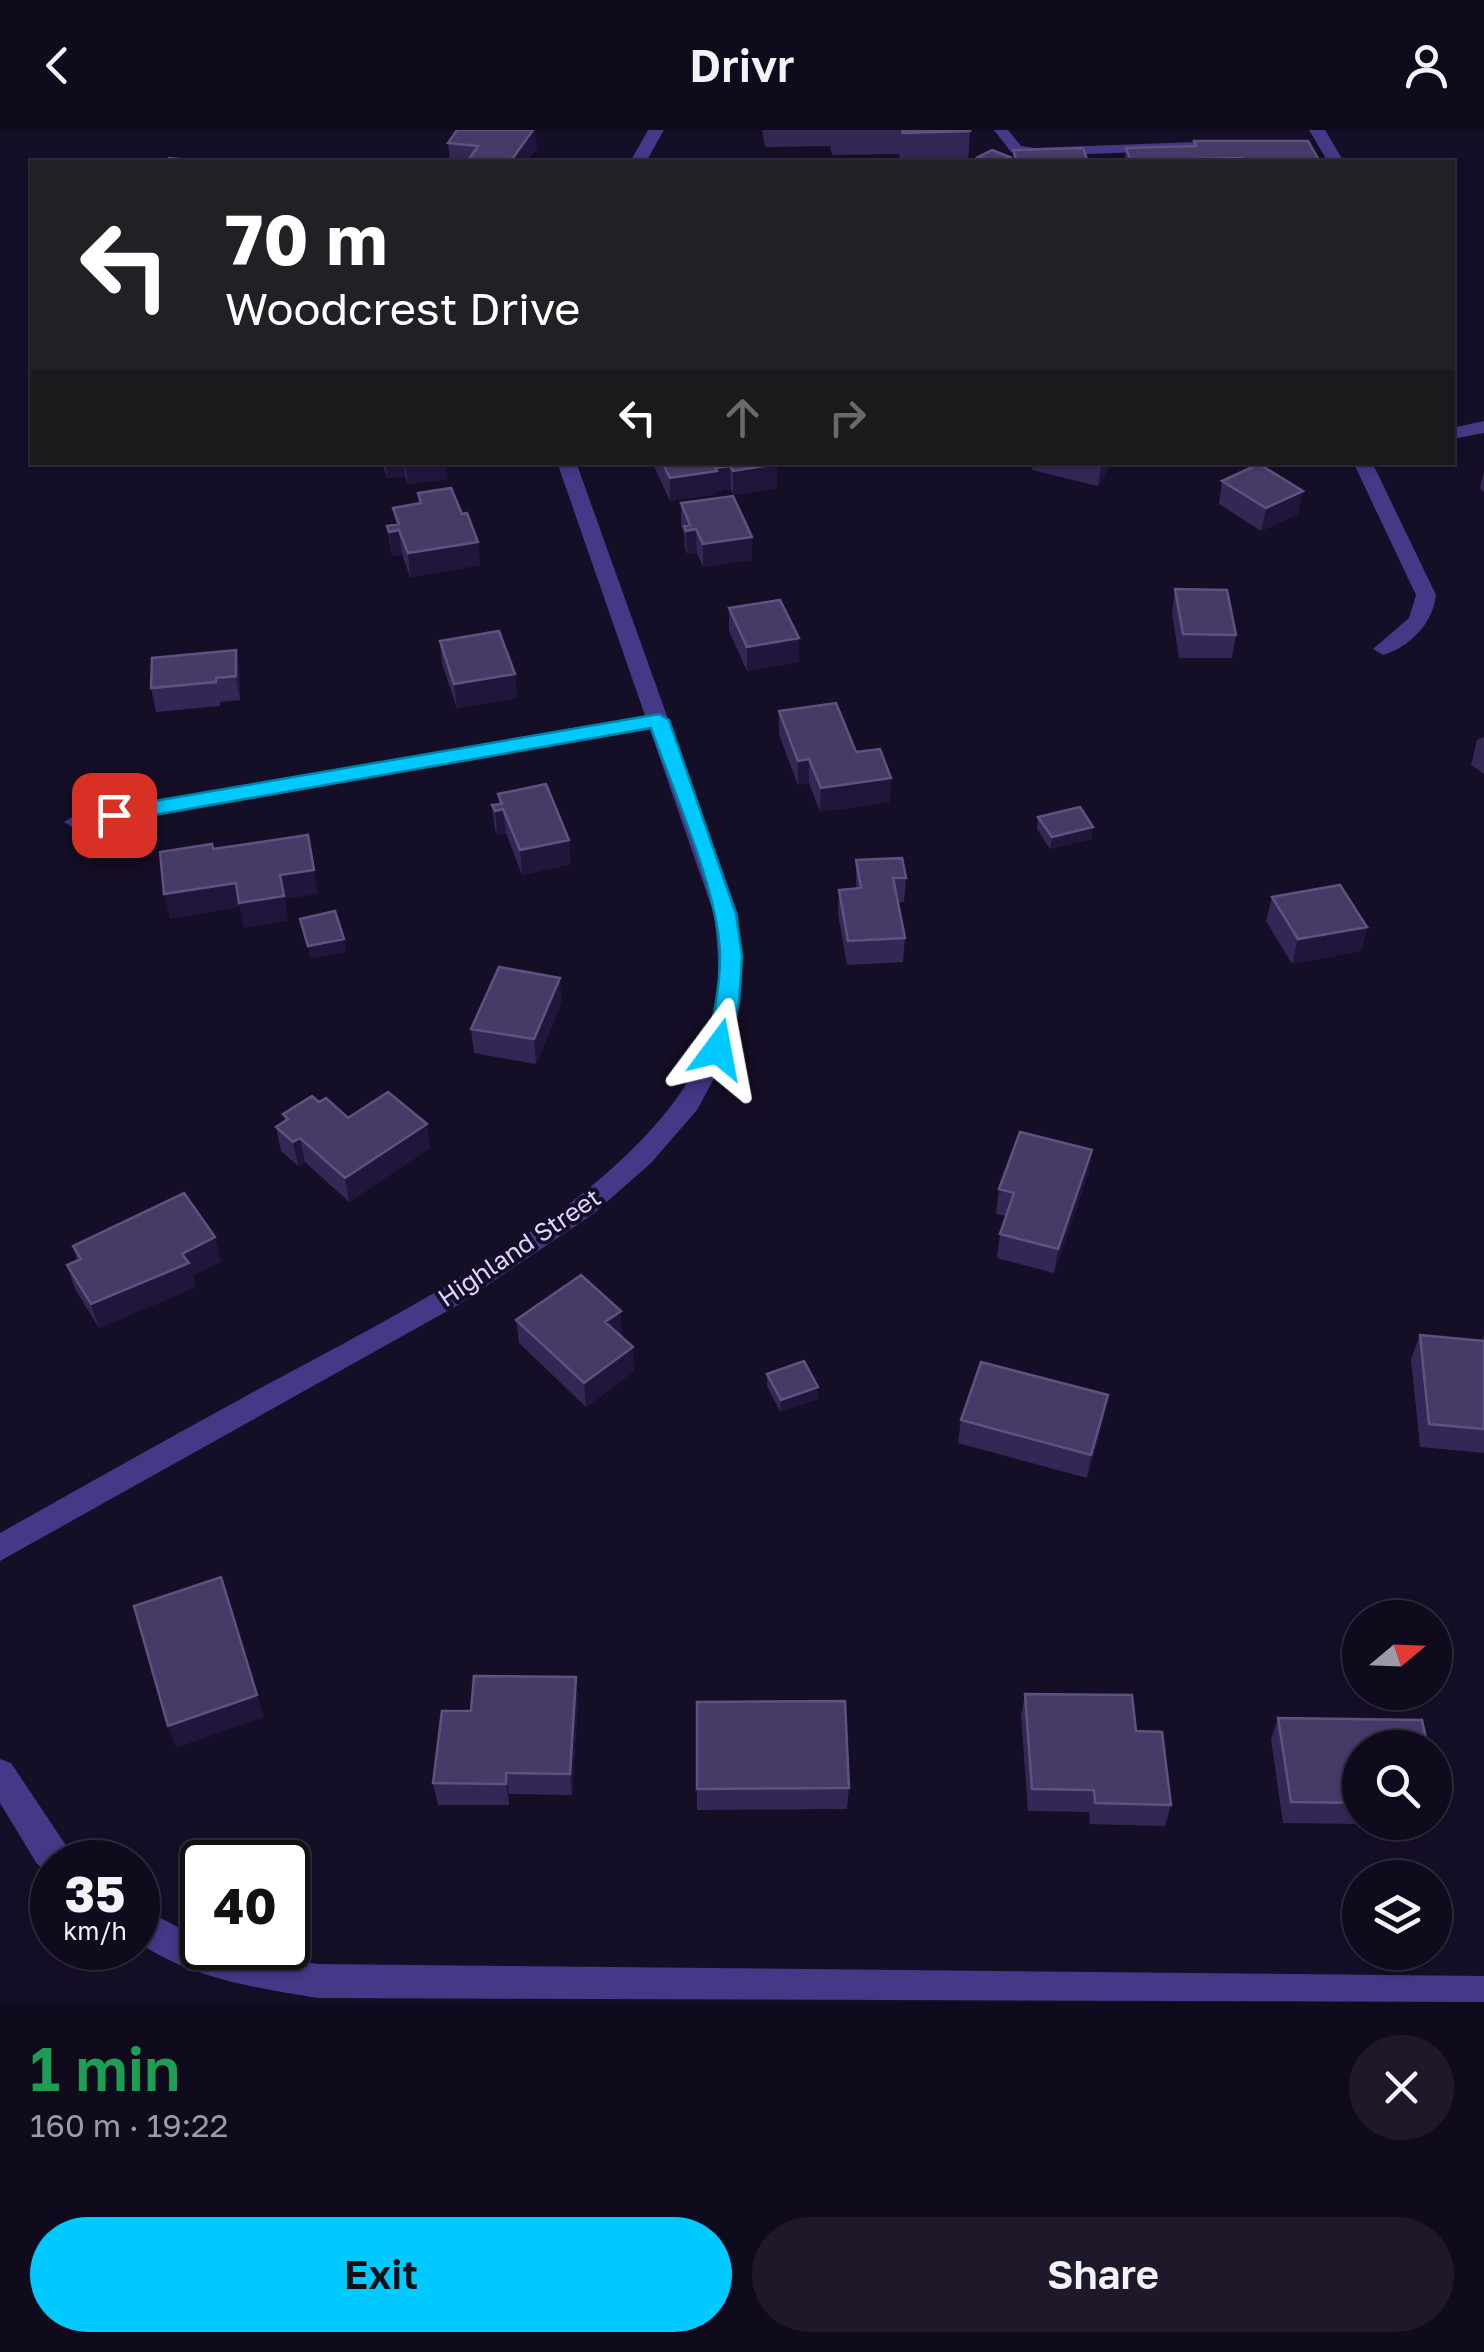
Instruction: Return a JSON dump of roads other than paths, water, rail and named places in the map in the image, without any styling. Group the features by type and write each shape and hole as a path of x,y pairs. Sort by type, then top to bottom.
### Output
{"street":[{"path":"639,160 656,130"},
{"path":"1315,138 1334,160"},
{"path":"1455,433 1484,428"},
{"name":"Highland Street","path":"0,1548 401,1324 578,1211 664,1135 718,1049 728,1002 731,956 726,914 567,465"},
{"path":"1363,465 1426,595 1426,612 1415,626 1382,650"},
{"path":"75,822 659,720"},
{"path":"0,1774 41,1840"},
{"path":"160,1936 230,1967 316,1981 1262,1996 1484,1992"}],"lane":[{"path":"1001,130 1016,149 1036,152 1246,144"}]}
